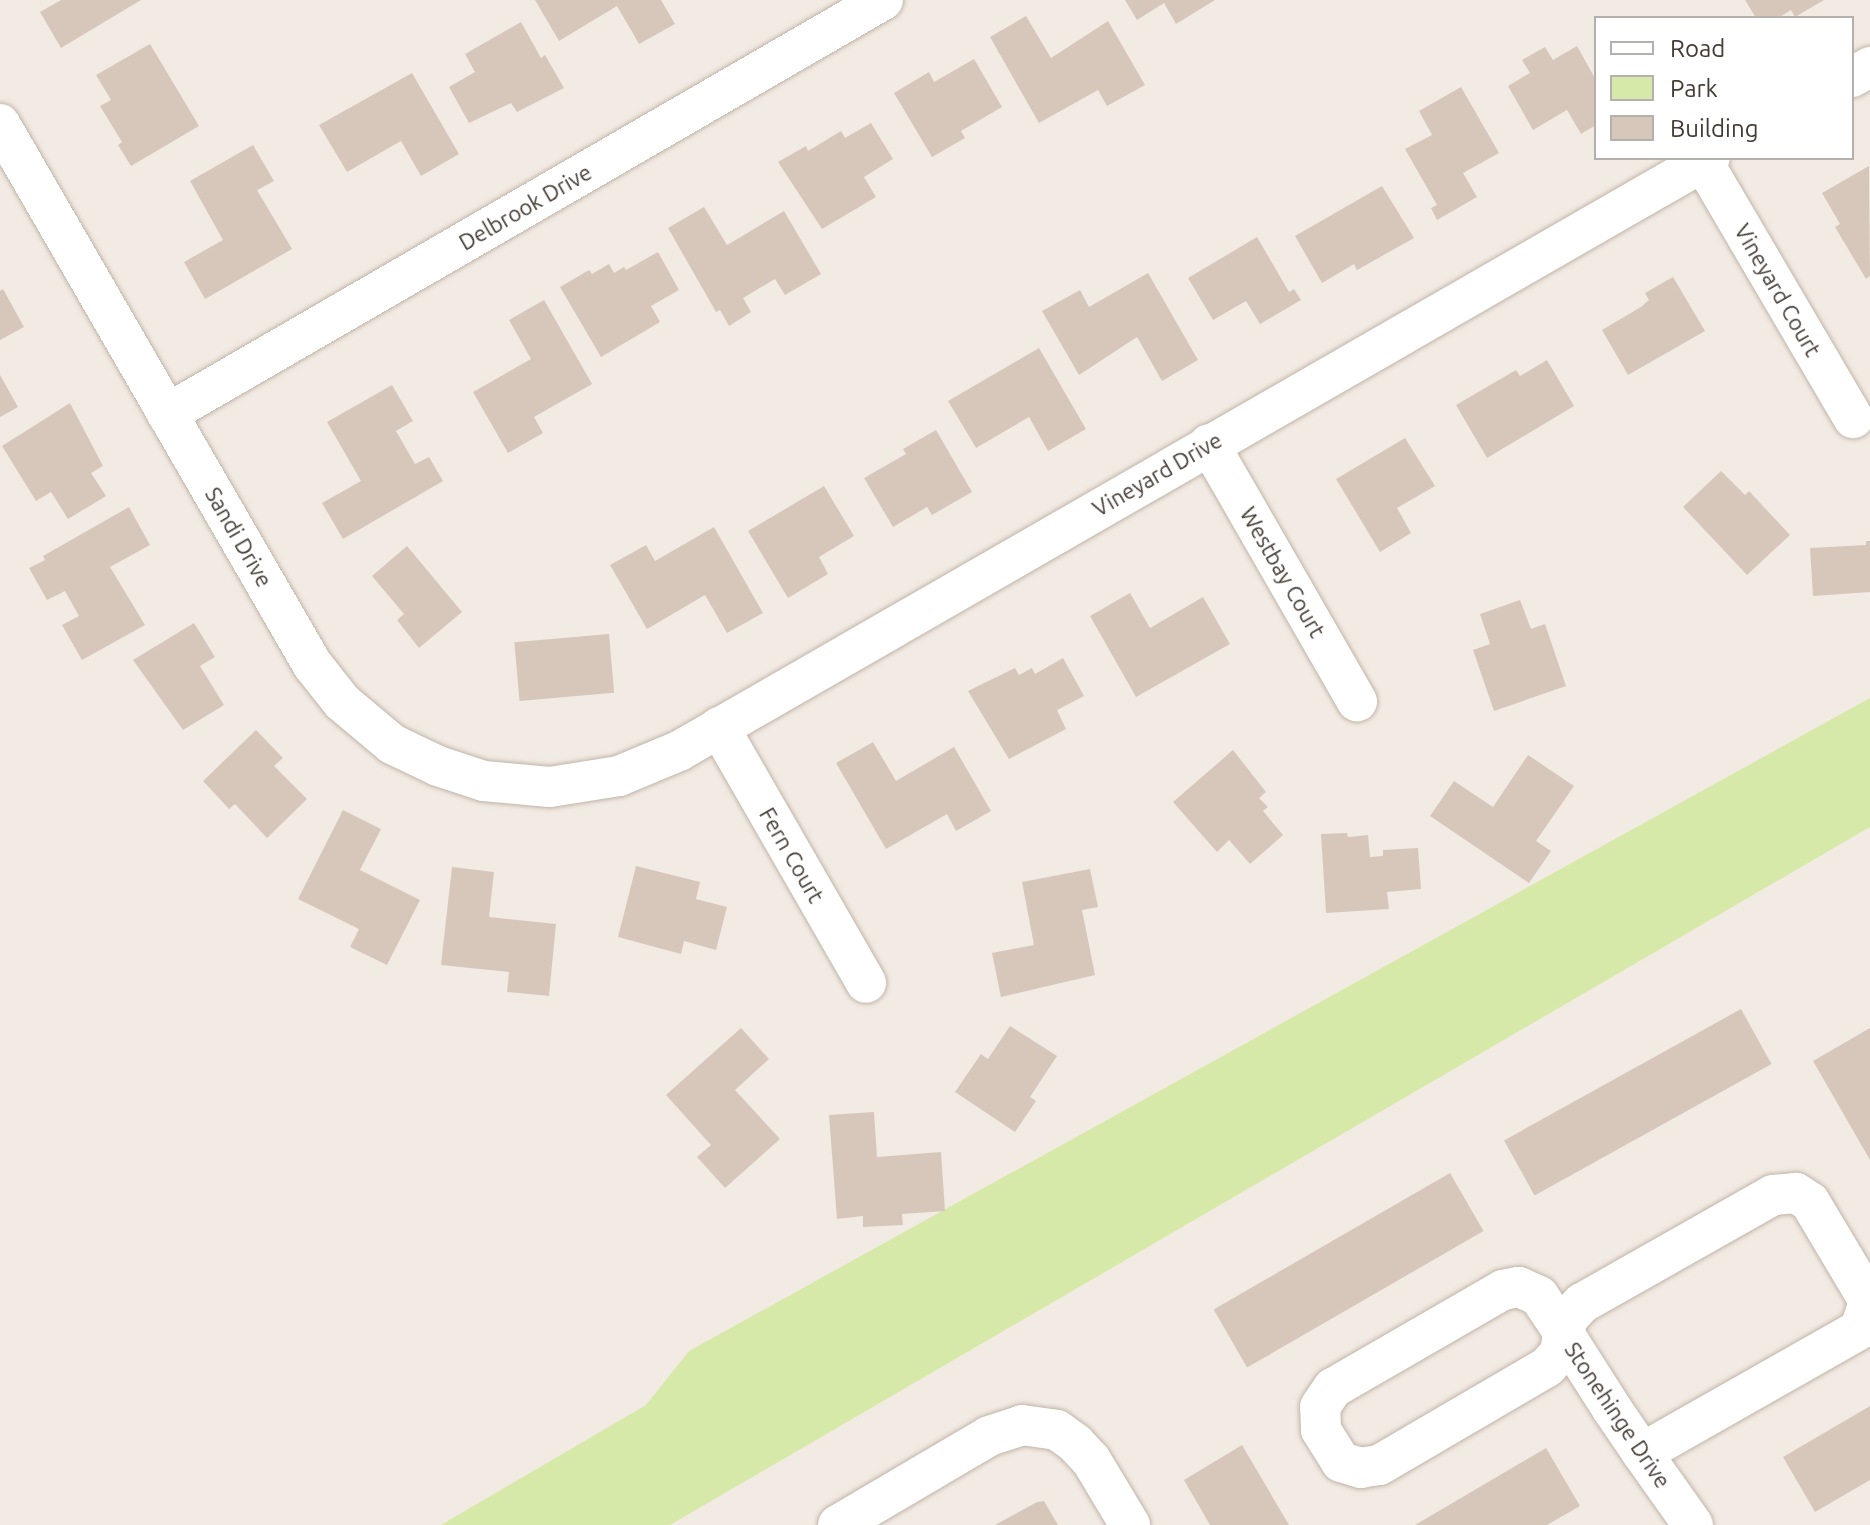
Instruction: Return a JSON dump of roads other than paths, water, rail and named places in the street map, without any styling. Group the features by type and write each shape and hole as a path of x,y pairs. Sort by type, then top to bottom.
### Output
{"street":[{"name":"Delbrook Drive","path":"167,414 883,0"},
{"name":"Sandi Drive","path":"0,124 312,664 366,724 392,744 468,777 550,787 600,780"},
{"name":"Vineyard Court","path":"1706,160 1853,418"},
{"name":"Vineyard Drive","path":"600,780 657,762 1706,160"},
{"name":"Westbay Court","path":"1209,444 1357,701"},
{"name":"Fern Court","path":"719,727 866,983"},
{"path":"1558,1347 1569,1317 1582,1303 1773,1195 1796,1193 1810,1202 1869,1301 1860,1329 1642,1453"},
{"name":"Stonehinge Drive","path":"1558,1347 1369,1468 1341,1462 1321,1430 1320,1407 1328,1391 1503,1290 1519,1287 1539,1296 1558,1347 1642,1453 1693,1525"},
{"path":"838,1525 989,1436 1022,1425 1057,1430 1075,1443 1091,1460 1130,1525"}]}
